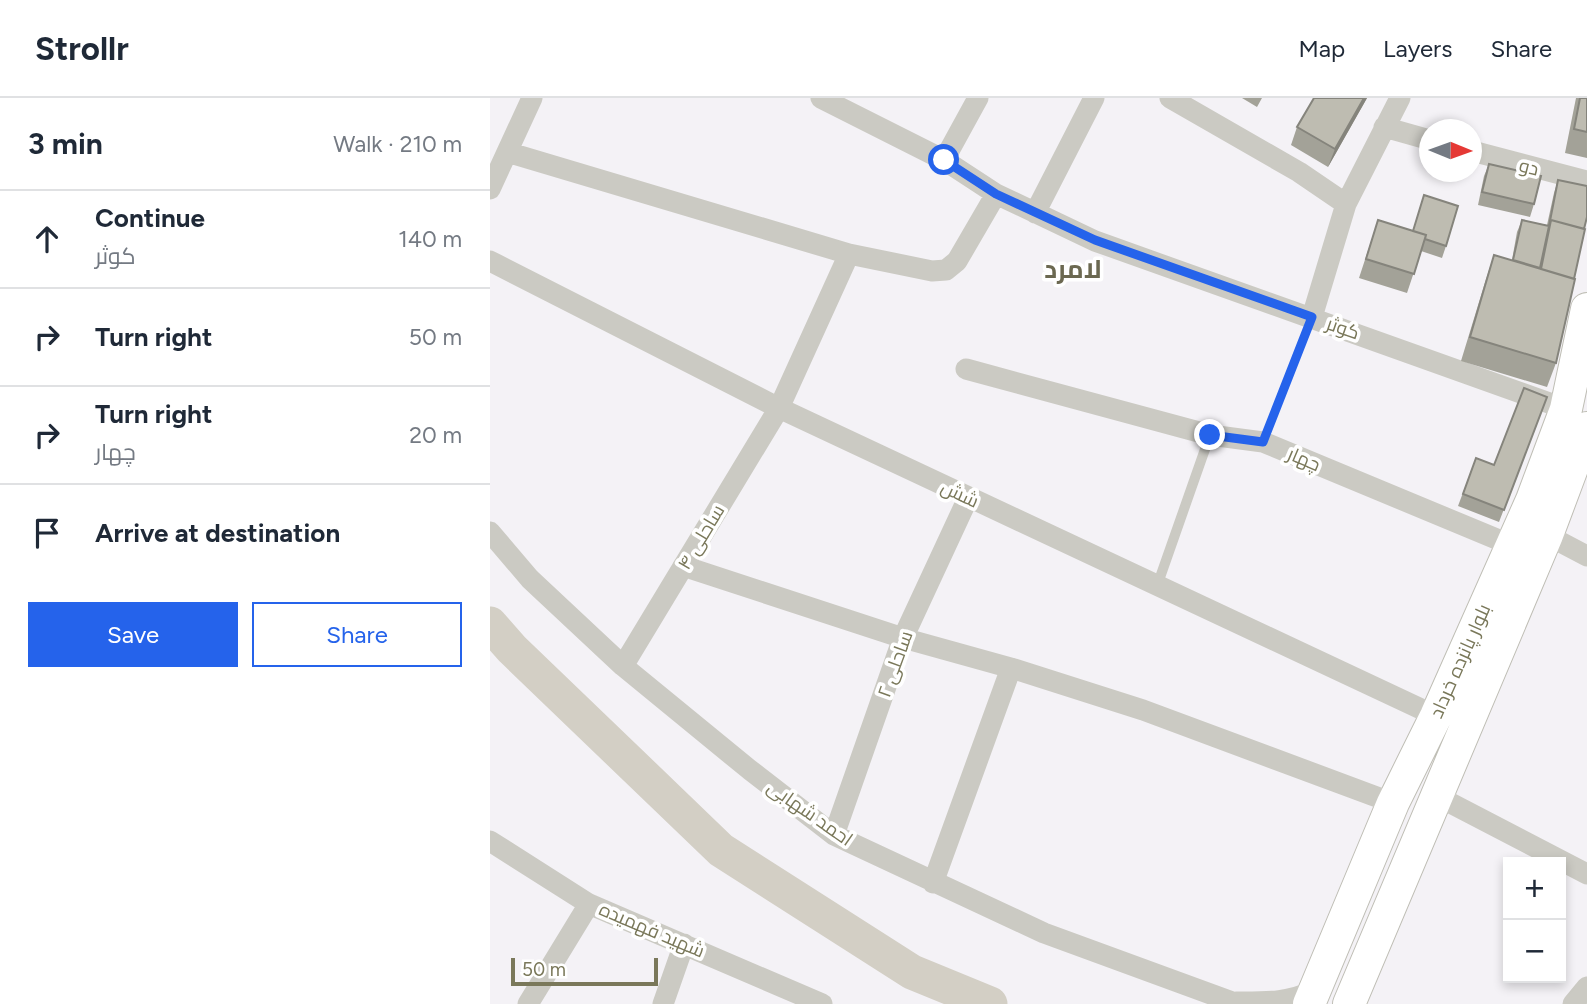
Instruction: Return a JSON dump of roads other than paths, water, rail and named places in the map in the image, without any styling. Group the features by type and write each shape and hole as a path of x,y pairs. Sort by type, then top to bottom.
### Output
{"main road":[{"name":"بلوار پانزده خرداد","path":"1356,1001 1437,796 1547,535 1577,418 1587,309"},
{"name":"بلوار پانزده خرداد","path":"1312,997 1393,803 1436,716 1511,545 1532,500 1577,418"}],"street":[{"path":"490,189 532,98"},
{"name":"کوثر","path":"821,98 944,160 996,194 1095,240 1312,317 1577,418"},
{"path":"944,160 978,98"},
{"path":"1035,213 1094,98"},
{"path":"1170,98 1298,172 1346,204"},
{"path":"1312,317 1346,204 1400,98"},
{"path":"1384,127 1419,137"},
{"path":"507,152 849,254 932,271 946,270 957,261 996,194"},
{"name":"دو","path":"1482,154 1587,181"},
{"name":"ساحلی ۴","path":"623,666 779,408 849,254"},
{"name":"شش","path":"490,261 779,408 1436,716"},
{"name":"چهار","path":"966,369 1210,435 1263,442 1511,545"},
{"name":"ساحلی ۲","path":"834,835 903,638 968,498"},
{"name":"احمد شهابی","path":"490,532 530,579 623,666 834,835 1044,933 1237,1003 1312,997"},
{"path":"1547,535 1587,555"},
{"path":"684,566 903,638 1011,668 1143,710 1393,803"},
{"path":"933,883 1011,668"},
{"path":"1437,796 1587,874"},
{"name":"شهید فهمیده","path":"490,842 589,904 822,1004"},
{"path":"528,1004 589,904"},
{"path":"663,1004 684,944"},
{"path":"1573,1004 1587,987"}],"lane":[{"path":"1157,586 1210,435"}],"waterway":[{"path":"490,624 512,649 721,850 912,972 990,1004"}],"district":[{"name":"لامرد","path":"1073,269"}]}
